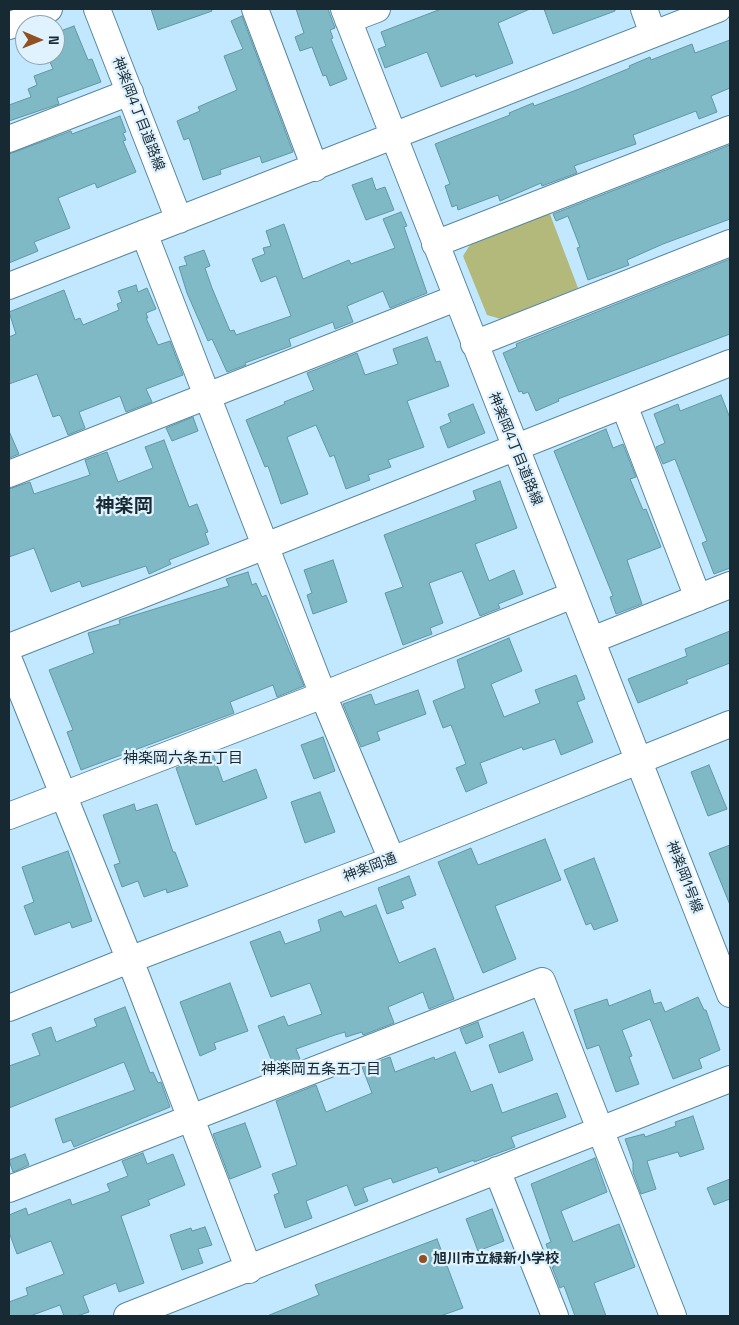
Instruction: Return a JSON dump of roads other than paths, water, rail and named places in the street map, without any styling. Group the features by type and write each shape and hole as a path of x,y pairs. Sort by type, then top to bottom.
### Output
{"street":[{"path":"9,26 49,9"},
{"name":"神楽岡4丁目道路線","path":"97,9 179,220"},
{"path":"255,9 315,168"},
{"path":"346,14 376,9"},
{"path":"644,9 654,34"},
{"path":"9,286 393,138 718,9"},
{"name":"神楽岡4丁目道路線","path":"346,14 638,760"},
{"path":"9,139 130,92"},
{"path":"435,244 730,129"},
{"path":"144,233 210,397 323,695 392,860"},
{"path":"474,344 730,243"},
{"path":"9,474 210,397 456,298"},
{"path":"9,647 624,405 729,368"},
{"path":"624,405 698,598"},
{"path":"592,640 730,585"},
{"path":"9,816 323,695 573,595"},
{"path":"9,660 129,960 249,1270"},
{"name":"神楽岡通","path":"9,1008 129,960 392,860 730,724"},
{"name":"神楽岡1号線","path":"638,760 730,994"},
{"path":"9,1189 542,982 598,1130 673,1316"},
{"path":"127,1316 249,1270 730,1079"},
{"path":"497,1170 555,1316"}],"place":[{"name":"旭川市立緑新小学校","path":"423,1259"}],"district":[{"name":"神楽岡","path":"124,507"},
{"name":"神楽岡六条五丁目","path":"183,759"},
{"name":"神楽岡五条五丁目","path":"321,1070"}]}
